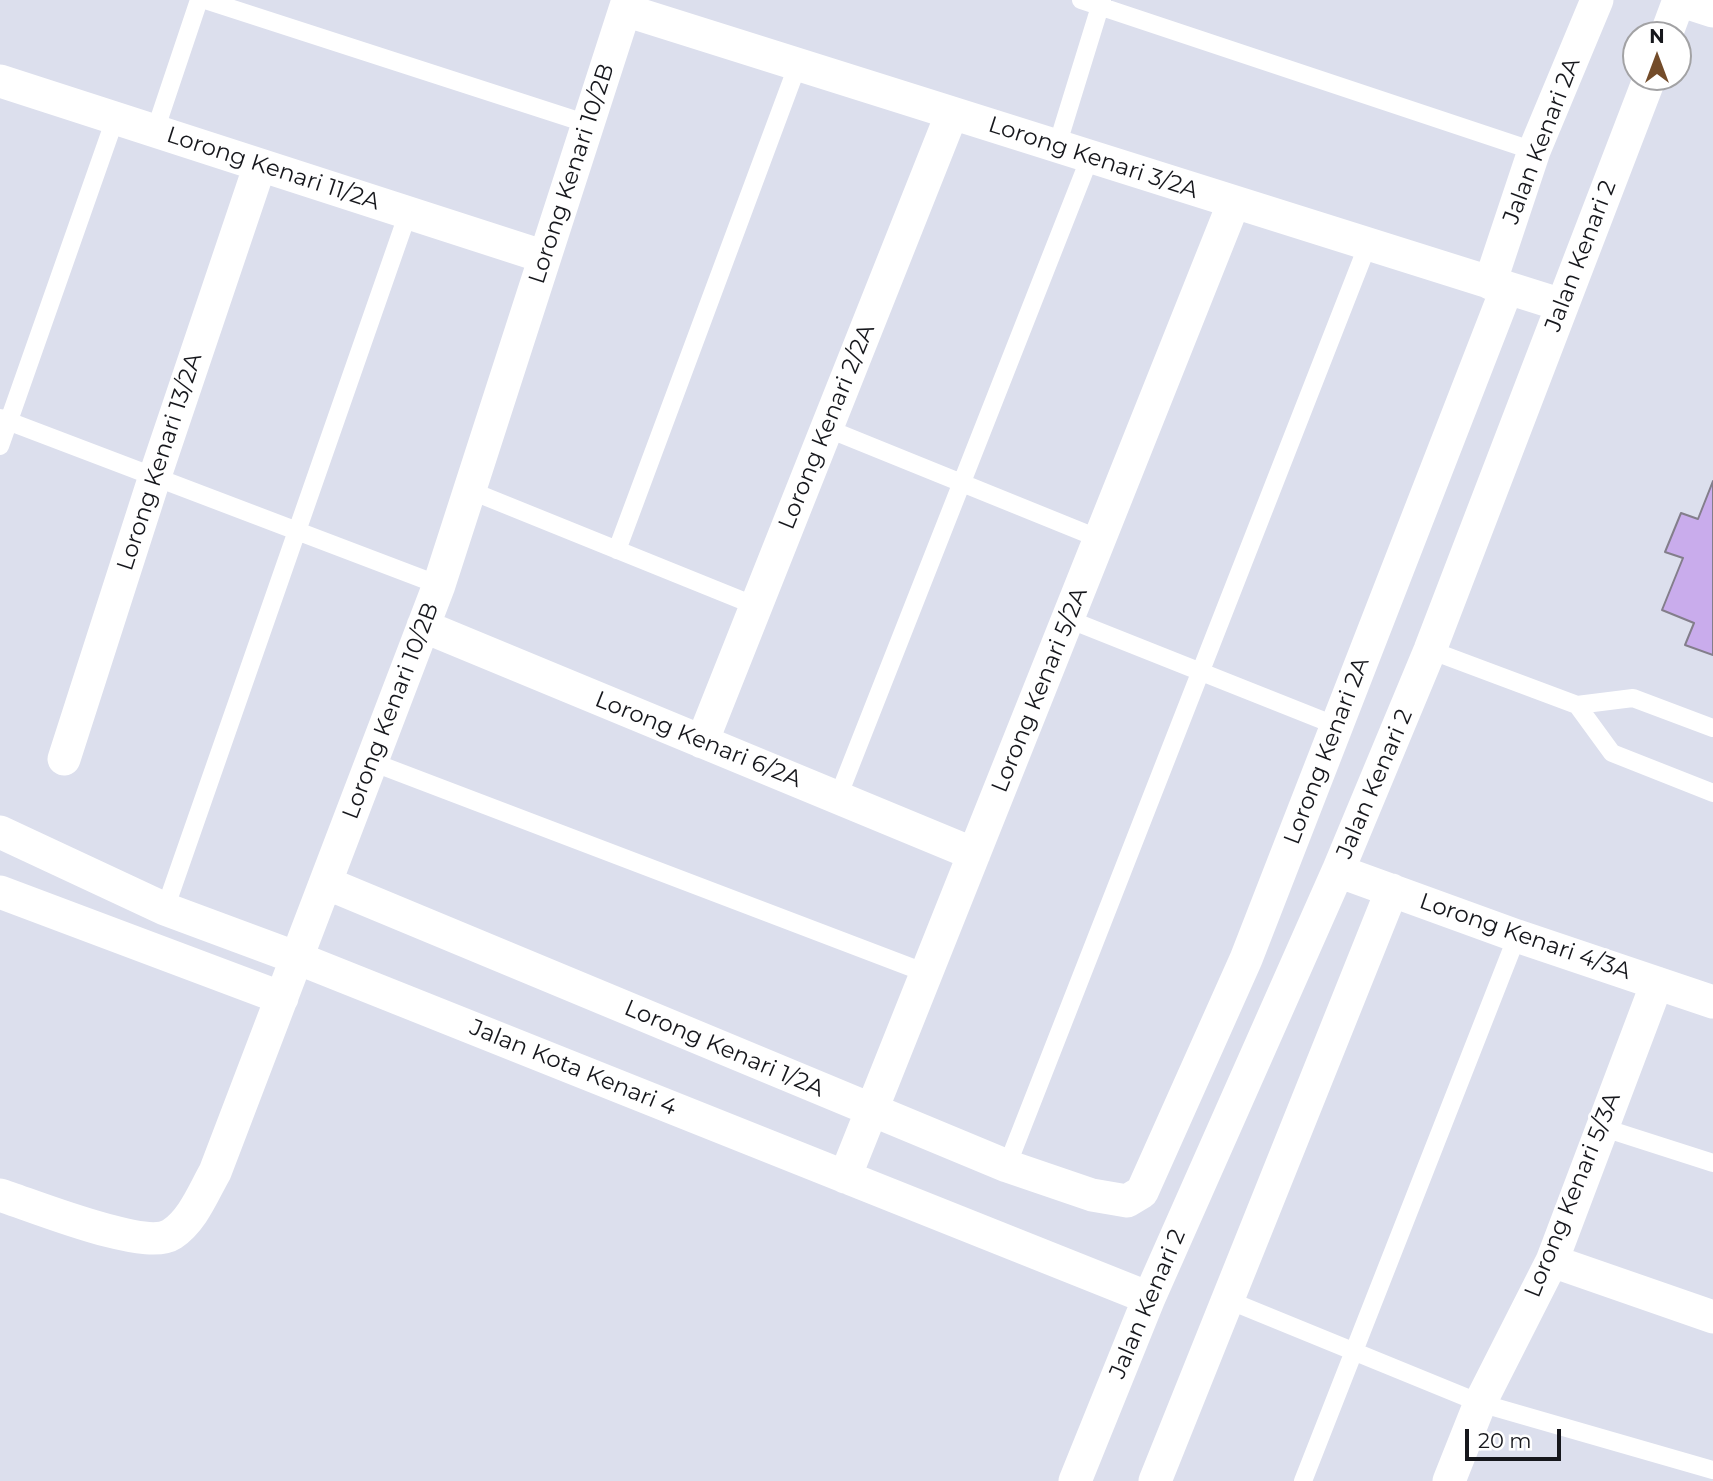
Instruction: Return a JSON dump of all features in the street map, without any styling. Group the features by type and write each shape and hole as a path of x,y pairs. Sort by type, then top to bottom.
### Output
{"street":[{"path":"1671,21 1679,0 1713,11"},
{"name":"Jalan Kenari 2A","path":"1498,286 1534,151 1595,1"},
{"name":"Lorong Kenari 10/2B","path":"0,1195 125,1236 151,1240 171,1235 193,1213 215,1171 439,586 626,5"},
{"name":"Lorong Kenari 3/2A","path":"626,5 798,64 1562,305"},
{"name":"Lorong Kenari 11/2A","path":"0,82 545,257"},
{"name":"Jalan Kenari 2","path":"1075,1481 1149,1298 1338,871 1430,650 1645,91"},
{"name":"Lorong Kenari 2/2A","path":"702,742 952,113"},
{"name":"Lorong Kenari 13/2A","path":"64,759 155,476 260,165"},
{"name":"Lorong Kenari 5/2A","path":"845,1177 1234,202"},
{"name":"Lorong Kenari 2A","path":"1127,1200 1142,1192 1247,959 1337,726 1498,286"},
{"name":"Lorong Kenari 6/2A","path":"423,626 974,854"},
{"name":"Jalan Kota Kenari 4","path":"0,832 165,909 297,958 1149,1298"},
{"name":"Lorong Kenari 4/3A","path":"1338,871 1517,936 1713,1002"},
{"name":"Lorong Kenari 1/2A","path":"326,883 1007,1166 1091,1195 1127,1200"},
{"path":"1155,1481 1392,890"},
{"path":"0,892 282,998"},
{"name":"Lorong Kenari 5/3A","path":"1449,1481 1480,1403 1552,1261 1657,983"},
{"path":"1552,1261 1713,1317"}],"lane":[{"path":"155,131 199,0"},
{"path":"205,0 588,124"},
{"path":"1081,0 1101,3 1534,151"},
{"path":"1057,146 1101,3"},
{"path":"617,550 798,64"},
{"path":"0,446 4,420 115,119"},
{"path":"838,797 1090,157"},
{"path":"165,909 408,212"},
{"path":"1007,1166 1368,244"},
{"path":"4,420 439,586"},
{"path":"826,428 1100,539"},
{"path":"469,491 756,606"},
{"path":"1068,619 1337,726"},
{"path":"1430,650 1577,705 1633,698 1713,728"},
{"path":"1577,705 1612,753 1713,793"},
{"path":"372,761 926,973"},
{"path":"1303,1481 1517,936"},
{"path":"1601,1127 1713,1163"},
{"path":"1228,1300 1480,1403 1713,1470"}],"building":[{"path":"1713,481 1713,655 1685,645 1694,623 1662,610 1683,558 1665,552 1681,513 1698,519"}]}
